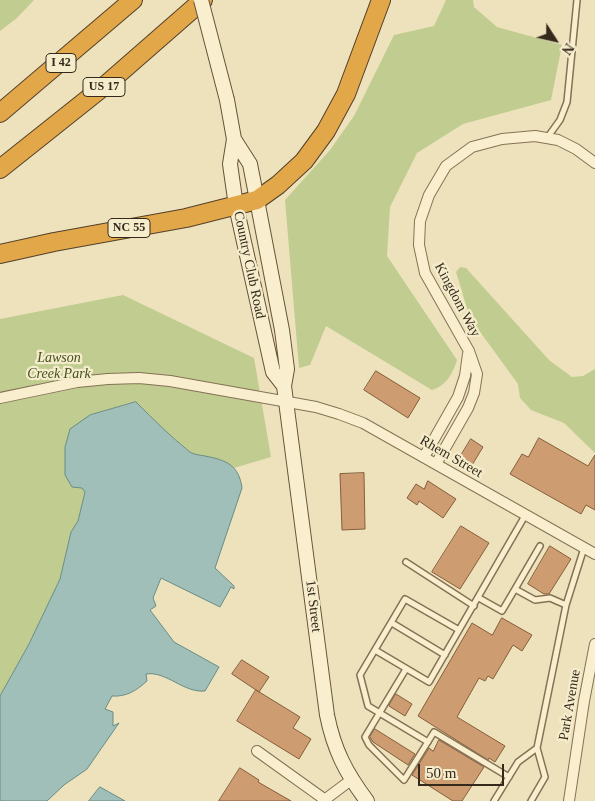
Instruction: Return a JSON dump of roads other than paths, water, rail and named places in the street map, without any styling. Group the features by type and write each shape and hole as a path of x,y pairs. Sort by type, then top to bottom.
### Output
{"highway":[{"name":"US 17","path":"0,169 108,84 202,0"},
{"path":"257,200 278,186 304,161 326,132 346,94 382,0"},
{"name":"I 42","path":"0,113 128,4"},
{"name":"NC 55","path":"0,254 186,218 257,200"}],"main road":[{"name":"Country Club Road","path":"202,0 227,100 234,139 230,164 236,206 273,372 284,386"},
{"name":"Country Club Road","path":"234,139 250,164 282,330 287,369 284,386 286,401"},
{"name":"1st Street","path":"286,401 328,715 337,752 351,780 367,801"}],"street":[{"name":"Kingdom Way","path":"436,464 468,408 474,393 477,374 469,351 425,273 419,245 420,221 429,195 446,166 472,147 502,139 535,136 558,140 576,149 595,163"},
{"name":"Kingdom Way","path":"424,457 458,397 465,376 469,351"},
{"name":"Rhem Street","path":"0,398 77,382 108,378 139,378 170,381 286,401 339,414 363,423 595,554"},
{"name":"Park Avenue","path":"569,801 584,701 595,644"},
{"path":"257,751 323,800 351,780"}],"lane":[{"path":"547,138 560,120 566,102 577,0"},
{"path":"375,650 429,682 526,514"},
{"path":"479,598 502,612 540,546"},
{"path":"531,801 545,777 537,748 566,605 584,548"},
{"path":"406,562 474,606"},
{"path":"515,589 535,600 550,598 566,605"},
{"path":"428,742 368,706 360,675 406,599 459,630"},
{"path":"392,623 445,656"},
{"path":"406,668 365,737 369,746 404,780 434,732 509,777"},
{"path":"494,801 518,762 537,748"}],"water":[{"path":"136,402 190,452 225,462 235,469 240,480 242,488 215,568 234,586 234,589 231,587 220,607 161,578 153,598 156,606 150,610 174,642 219,667 205,691 189,689 161,676 146,674 147,681 135,690 126,694 112,696 105,709 113,712 113,726 119,723 87,769 64,785 47,801 0,801 0,696 29,644 60,579 71,532 78,521 85,492 82,488 72,487 65,475 65,447 70,429 90,415"},
{"path":"100,787 125,801 89,801"}],"park label":[{"name":"Lawson Creek Park","path":"59,366"}]}
